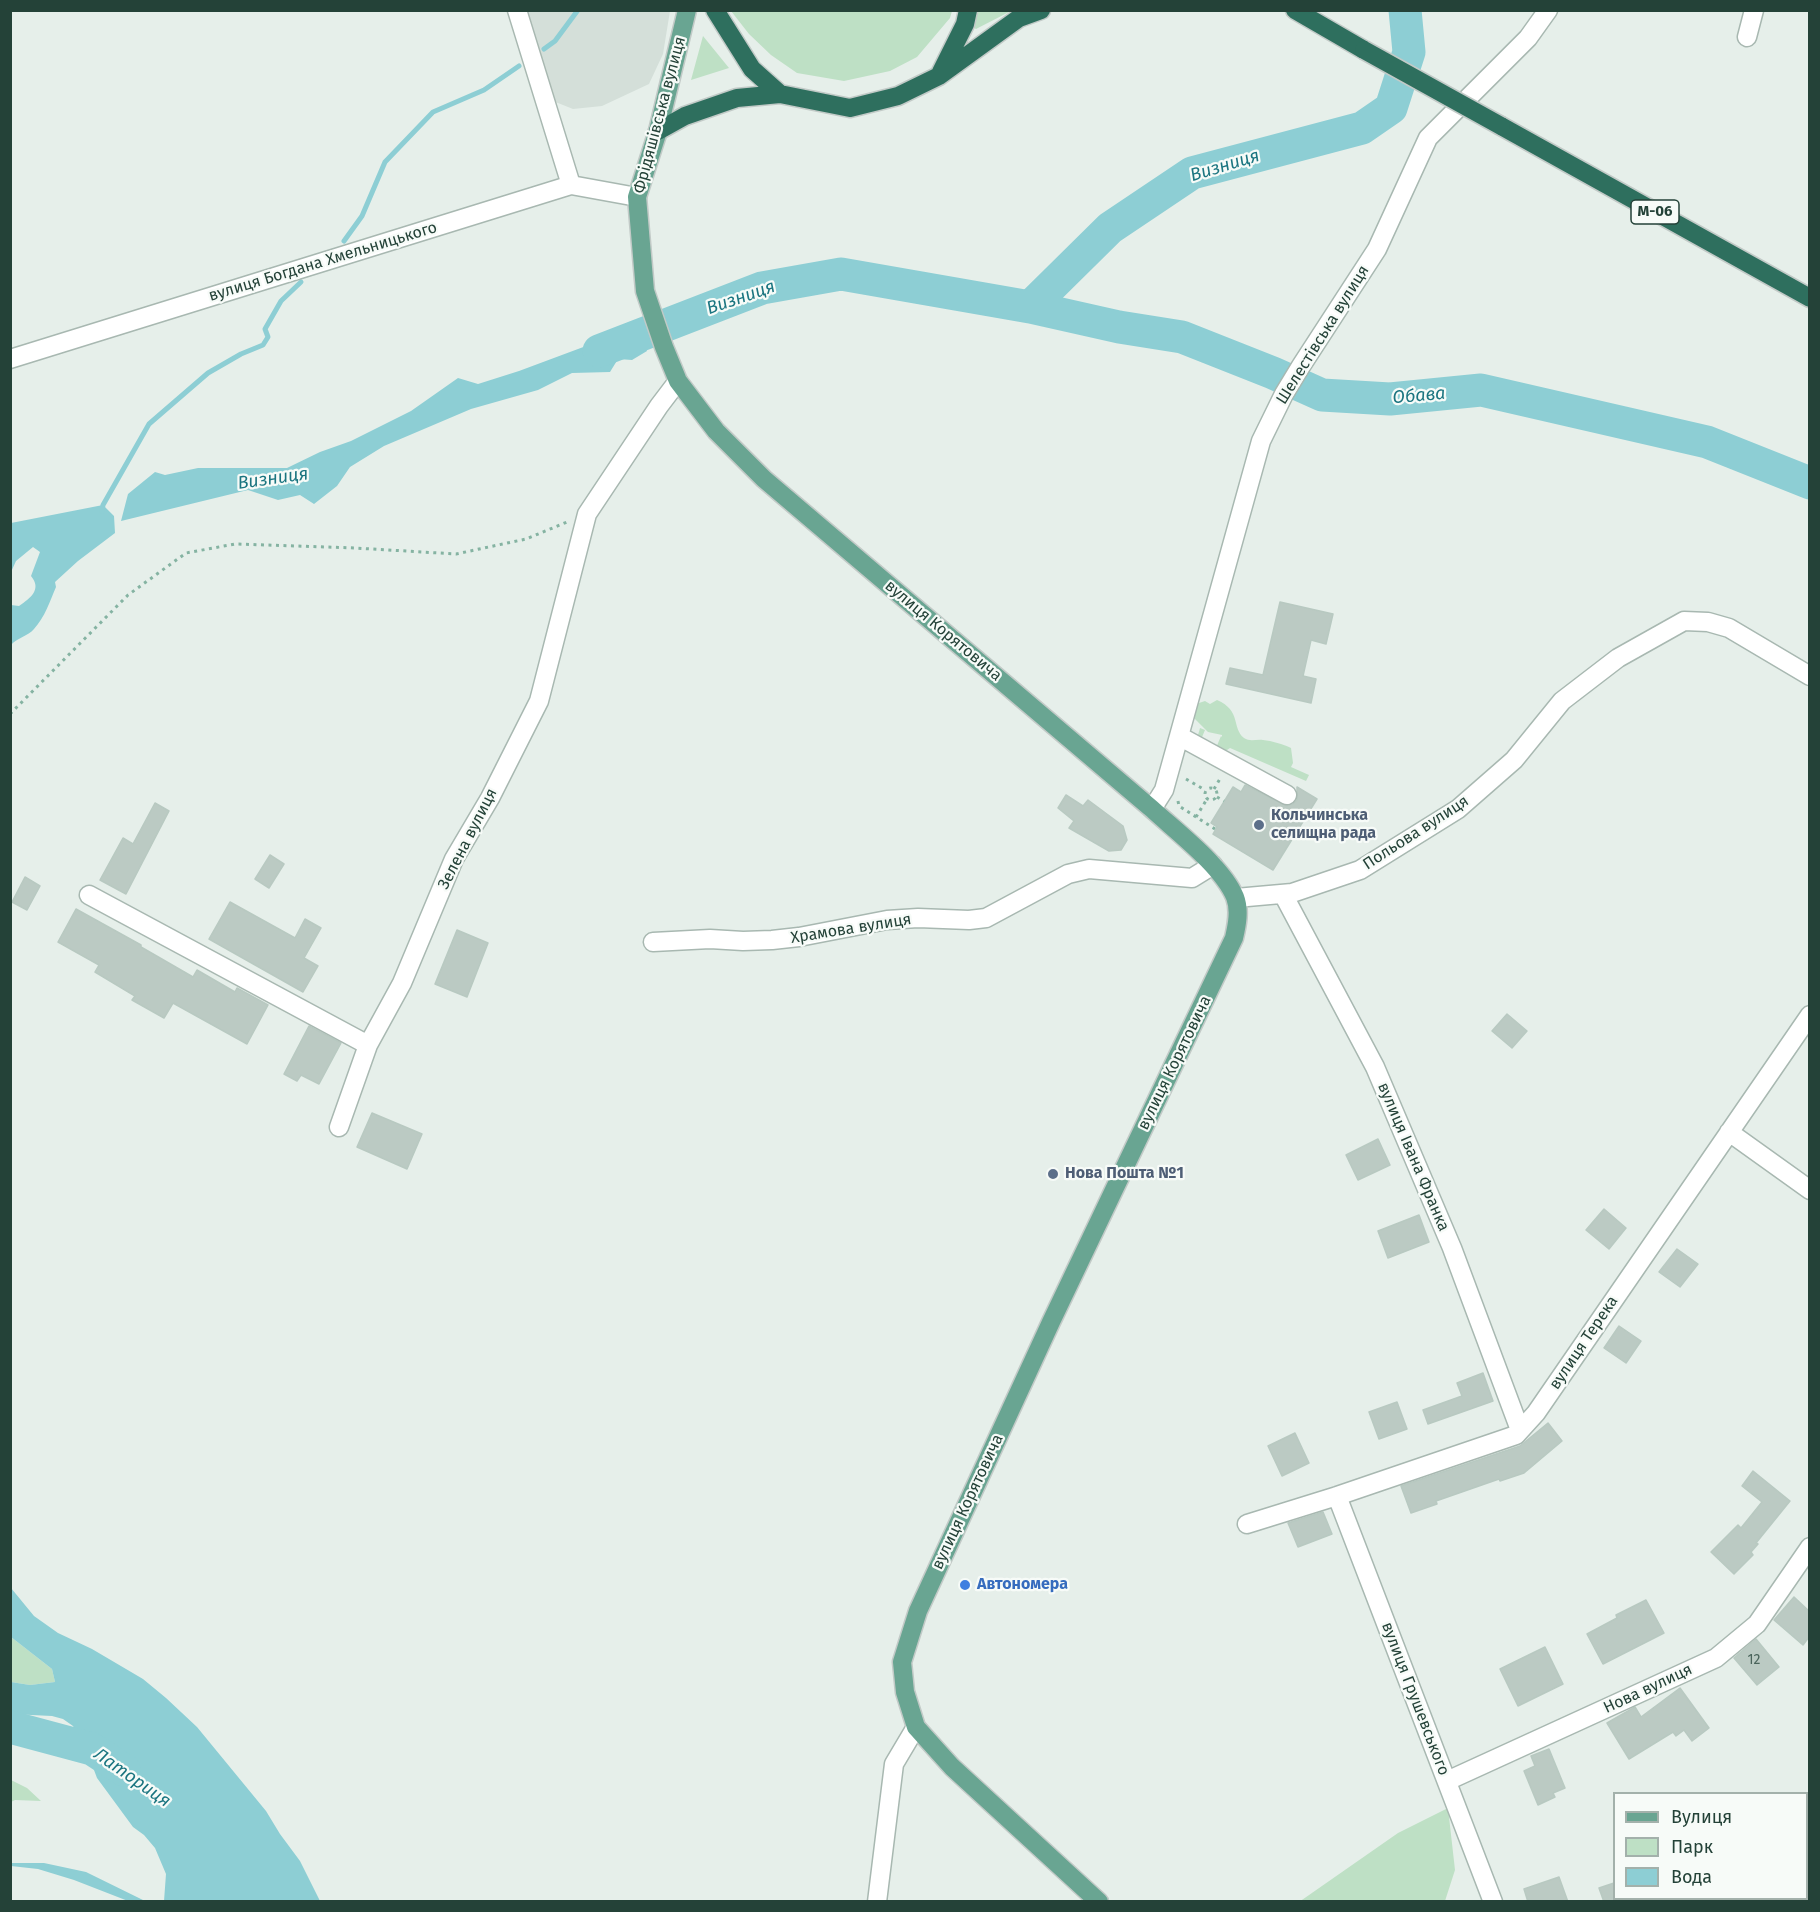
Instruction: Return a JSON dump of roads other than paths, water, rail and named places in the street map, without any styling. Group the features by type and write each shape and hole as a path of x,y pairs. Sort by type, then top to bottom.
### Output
{"highway":[{"path":"715,10 752,69 780,94"},
{"path":"939,76 965,24 968,10"},
{"path":"658,131 685,116 737,98 780,94 850,108 898,96 939,76 1019,18 1041,10"},
{"name":"М-06","path":"1295,10 1809,298"}],"main road":[{"name":"Фрідяшівська вулиця","path":"664,347 645,291 637,197 658,131 687,10"},
{"name":"вулиця Корятовича","path":"664,347 678,381 716,431 764,479 1152,809 1213,865 1236,898 1238,920 1234,938 1051,1322 918,1611 902,1662 905,1692 916,1727 952,1767 1099,1902"}],"street":[{"path":"516,10 571,185"},
{"name":"Шелестівська вулиця","path":"1152,809 1164,790 1261,441 1284,394 1377,249 1428,138 1528,38 1548,10"},
{"path":"1747,37 1754,10"},
{"name":"вулиця Богдана Хмельницького","path":"10,359 571,185 637,197"},
{"name":"Зелена вулиця","path":"339,1127 369,1044 402,983 454,859 490,798 539,701 587,514 678,381"},
{"name":"Польова вулиця","path":"1236,898 1292,893 1360,870 1458,809 1514,760 1562,701 1618,658 1684,621 1708,622 1729,628 1809,676"},
{"path":"1179,736 1287,795"},
{"name":"Храмова вулиця","path":"653,942 710,939 772,940 887,920 986,918 1068,874 1089,869 1191,878 1213,865"},
{"name":"вулиця Івана Франка","path":"1283,894 1375,1067 1452,1248 1520,1430"},
{"path":"89,895 369,1044"},
{"name":"вулиця Терека","path":"1247,1524 1516,1435 1536,1413 1809,1015"},
{"path":"1729,1132 1809,1190"},
{"name":"вулиця Грушевського","path":"1337,1496 1493,1902"},
{"name":"Нова вулиця","path":"1447,1781 1716,1658 1757,1624 1809,1547"},
{"path":"877,1902 894,1764 916,1727"}],"water":[{"path":"637,327 647,351 632,360 618,359 610,372 572,373 538,390 471,409 384,446 350,467 337,486 314,504 300,495 278,500 248,490 121,521 128,494 155,472 165,475 198,468 287,468 320,452 351,441 411,411 458,378 478,384"},
{"path":"103,505 114,516 115,533 55,582 56,587 38,624 32,631 11,645 11,605 19,606 34,593 35,585 31,576 40,552 33,547 16,561 11,572 11,523"},
{"path":"11,1588 34,1616 58,1633 92,1649 143,1679 197,1727 266,1811 300,1861 320,1901 164,1901 166,1874 155,1848 144,1835 133,1827 97,1778 88,1754 73,1726 63,1719 52,1716 11,1714 11,1682 30,1685 55,1682 52,1669 11,1637"},
{"path":"11,1863 44,1863 86,1872 145,1901 128,1901 74,1880 38,1869 11,1866"}],"waterway":[{"path":"544,49 555,41 578,10"},
{"name":"Визниця","path":"599,351 762,288 841,274 1030,307 1110,228 1192,173 1362,128 1391,108 1409,52 1405,10"},
{"path":"344,241 362,216 385,162 433,112 484,90 519,66"},
{"path":"102,511 103,505 149,424 208,373 241,354 263,345 268,337 265,329 281,301 301,282"},
{"name":"Обава","path":"1030,307 1119,327 1182,337 1322,395 1390,399 1481,390 1707,442 1810,483"},
{"name":"Латориця","path":"10,1727 92,1749 124,1770"}],"place":[{"name":"Кольчинська селищна рада","path":"1259,825"},
{"name":"Нова Пошта №1","path":"1053,1174"},
{"name":"Автономера","path":"965,1585"}]}
